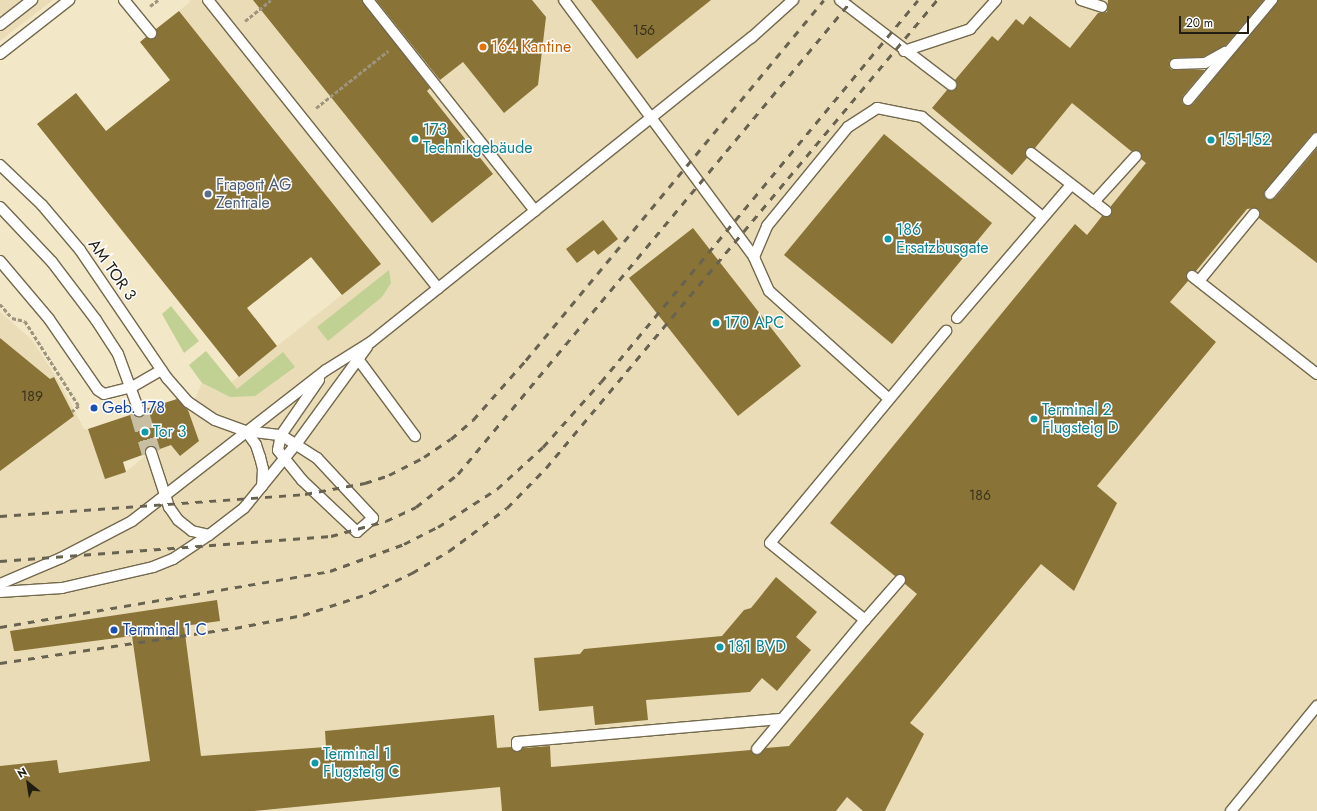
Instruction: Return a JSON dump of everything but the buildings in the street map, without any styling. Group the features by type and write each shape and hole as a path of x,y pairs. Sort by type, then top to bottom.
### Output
{"lane":[{"path":"0,25 32,0"},
{"path":"0,54 70,0"},
{"path":"124,0 151,33"},
{"path":"208,0 438,288"},
{"path":"368,0 535,211"},
{"path":"564,0 754,257 769,291 888,398"},
{"path":"0,584 61,558 132,521 326,370 371,342 751,38 793,0"},
{"path":"840,0 904,51 951,85"},
{"path":"904,51 970,29 996,0"},
{"path":"1081,0 1102,8"},
{"path":"1188,100 1272,0"},
{"path":"1175,64 1205,63 1230,49"},
{"path":"754,257 767,226 842,133 848,127 877,108 922,117 1043,217"},
{"path":"1270,194 1317,138"},
{"path":"1031,153 1070,185 1106,211"},
{"path":"1094,202 1136,156"},
{"name":"AM TOR 3","path":"0,165 42,205 80,250 162,370 188,402 215,420 246,431 280,435 297,443 318,458 373,518 357,532 302,480 285,459"},
{"path":"957,318 1070,185"},
{"path":"0,207 25,232 82,299 110,341 132,387 139,411"},
{"path":"1254,214 1195,278 1317,374"},
{"path":"0,261 50,319 98,390 104,394 132,387 162,370"},
{"path":"865,620 770,543 888,398 946,331"},
{"path":"0,592 62,588 153,567 173,558 209,536 244,508 285,459 371,342"},
{"path":"358,359 415,436"},
{"path":"285,459 278,450 280,435 326,370"},
{"path":"246,431 256,445 260,457 263,469 262,486"},
{"path":"152,452 165,496 178,520 192,530 209,536"},
{"path":"757,749 780,719 900,580"},
{"path":"1231,811 1317,706"},
{"path":"517,746 517,742 780,719"}],"path":[{"path":"233,31 271,0"},
{"path":"303,119 400,41"},
{"path":"0,304 12,318 25,321 80,406 72,412"}],"shaded area":[{"path":"0,0 53,0 0,41"},
{"path":"189,0 1317,0 1317,811 0,811 0,312 32,340 60,383 84,429 113,432 126,472 184,423 202,383 219,392 381,264 179,11 190,2"}],"green space":[{"path":"389,270 391,283 382,297 328,341 317,327"},
{"path":"171,306 199,341 184,353 162,314"},
{"path":"206,351 237,389 283,352 295,367 255,396 230,397 202,383 189,365"}],"tunnel":[{"path":"139,411 151,452"}],"railway":[{"path":"0,516 305,494 365,483 389,475 424,457 451,439 473,420 526,360 824,0"},
{"path":"0,561 331,536 386,521 416,507 458,474 852,0"},
{"path":"0,627 330,571 404,544 438,527 497,489 543,447 601,382 918,0"},
{"path":"0,663 235,628 303,615 370,593 412,573 449,551 507,508 546,468 937,0"}],"place":[{"name":"164 Kantine","path":"483,47"},
{"name":"173 Technikgebäude","path":"415,139"},
{"name":"151-152","path":"1211,140"},
{"name":"Fraport AG Zentrale","path":"208,194"},
{"name":"186 Ersatzbusgate","path":"888,239"},
{"name":"170 APC","path":"716,323"},
{"name":"Geb. 178","path":"94,408"},
{"name":"Terminal 2 Flugsteig D","path":"1034,419"},
{"name":"Tor 3","path":"145,432"},
{"name":"Terminal 1 C","path":"114,630"},
{"name":"181 BVD","path":"720,647"},
{"name":"Terminal 1 Flugsteig C","path":"315,763"}]}
